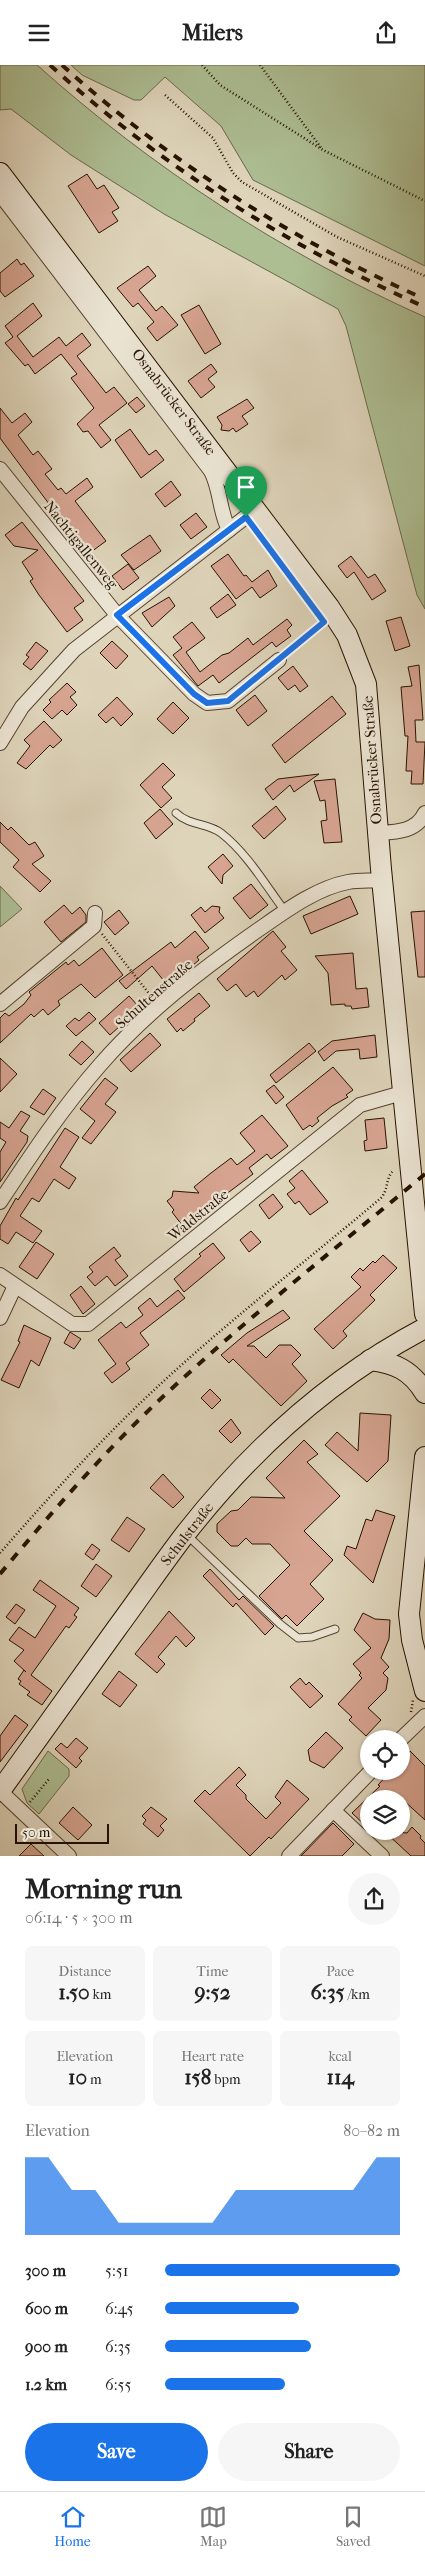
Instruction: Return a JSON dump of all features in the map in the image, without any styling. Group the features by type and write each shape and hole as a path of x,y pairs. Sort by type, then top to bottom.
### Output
{"main road":[{"name":"Osnabrücker Straße","path":"0,173 329,607 344,630 357,656 366,683 370,718 377,833 402,1093 423,1265 425,1315"},
{"name":"Schulstraße","path":"0,1791 185,1534 224,1487 283,1428 330,1387 370,1359 425,1328"},
{"path":"370,1359 398,1365 417,1380 425,1393"},
{"path":"418,1692 409,1614 425,1457"}],"street":[{"name":"Osnabrücker Straße","path":"0,194 211,471 217,483 222,515 229,530"},
{"name":"Nachtigallenweg","path":"0,469 117,615 194,694 207,703 228,701 279,661"},
{"path":"0,743 22,707 54,669 74,650 256,509"},
{"path":"377,833 410,829 421,821 425,813"},
{"name":"Schultenstraße","path":"0,1202 56,1121 101,1064 160,1007 244,940 285,911 324,890 347,882 382,880"},
{"path":"0,1004 94,920"},
{"name":"Waldstraße","path":"0,1275 72,1324 88,1324 360,1105 402,1093"},
{"path":"0,1318 15,1286"},
{"path":"410,1731 425,1716"},
{"path":"289,1856 362,1780"},
{"path":"0,1791 69,1856"},
{"path":"334,1810 382,1856"}],"lane":[{"path":"176,813 185,821 220,832 236,848 285,911"},
{"path":"185,1534 280,1624 298,1638 312,1637 335,1629"}],"path":[{"path":"202,65 220,85 323,150 425,201"},
{"path":"260,65 323,150"},
{"path":"165,95 212,138 233,173 242,182 337,237 425,276"},
{"path":"279,661 324,622"},
{"path":"94,920 160,1007"},
{"path":"0,1553 60,1485 133,1410 220,1333 381,1198 387,1191 391,1172 410,1163"},
{"path":"414,1727 410,1715 418,1692"},
{"path":"21,1812 50,1779"}],"green space":[{"path":"0,65 37,65 126,139 221,206 321,266 425,317 425,609 417,595 346,326 338,309 164,214 71,155 11,109 0,110"},
{"path":"71,65 425,65 425,266 253,180 221,126 165,77 141,100 134,100 82,75"},
{"path":"0,886 22,909 0,927"},
{"path":"48,1751 69,1769 69,1776 39,1814 27,1803 22,1789"}],"building":[{"path":"87,174 97,189 104,185 119,208 112,212 118,221 99,233 68,186"},
{"path":"17,259 21,265 24,263 34,276 5,297 0,291 0,273"},
{"path":"148,266 156,276 139,290 156,311 162,306 178,325 157,341 147,328 154,322 138,303 133,307 117,288"},
{"path":"33,303 42,316 17,336 33,357 59,337 66,346 82,333 91,345 77,356 106,393 114,387 127,403 99,425 111,440 101,448 88,431 83,432 77,424 94,408 71,378 77,374 61,354 35,374 28,364 25,366 5,343 13,337 5,326"},
{"path":"199,305 221,344 205,354 181,315"},
{"path":"211,364 217,372 208,379 215,387 201,398 188,381"},
{"path":"137,397 145,406 136,413 128,404"},
{"path":"247,399 254,408 242,416 248,424 236,432 233,428 229,431 221,430 222,425 217,417"},
{"path":"0,408 12,423 25,413 32,422 18,435 33,455 38,451 52,469 45,474 58,490 61,488 66,494 87,478 93,487 75,501 106,541 87,555 0,438"},
{"path":"130,429 149,455 156,450 164,460 141,478 115,440"},
{"path":"171,481 181,495 165,507 155,494"},
{"path":"196,513 207,527 191,539 180,525"},
{"path":"22,522 84,601 74,608 83,620 67,632 30,581 33,579 22,562 38,550 14,546 5,535"},
{"path":"150,535 161,551 134,570 121,555"},
{"path":"228,554 244,576 246,575 252,582 268,570 277,586 260,598 252,587 236,599 211,566"},
{"path":"351,556 368,578 375,574 386,591 372,600 354,572 347,578 338,566"},
{"path":"128,564 139,578 123,590 112,576"},
{"path":"228,594 236,605 217,618 210,608"},
{"path":"169,597 175,606 152,627 142,613"},
{"path":"401,617 410,646 395,651 386,621"},
{"path":"287,619 292,625 287,630 291,636 276,647 272,642 219,683 213,675 198,686 173,655 182,648 173,637 192,622 205,638 186,652 200,672 248,638 253,645"},
{"path":"112,641 128,656 116,669 100,653"},
{"path":"36,642 48,651 31,670 23,664 29,657 26,655"},
{"path":"419,665 423,720 415,720 416,742 425,742 423,784 411,784 412,771 406,771 408,736 405,736 401,687 412,686 408,667"},
{"path":"293,666 308,686 300,692 295,685 288,690 278,678"},
{"path":"67,683 76,692 70,697 77,705 67,715 62,710 52,719 43,710 51,702 49,700"},
{"path":"255,695 267,711 248,726 236,710"},
{"path":"332,696 346,714 285,763 272,745"},
{"path":"117,697 133,714 121,726 113,717 106,723 98,715"},
{"path":"173,702 189,718 173,734 157,719"},
{"path":"44,721 62,740 53,748 50,745 26,769 17,763 30,746 24,740"},
{"path":"163,763 175,775 162,787 172,798 161,808 140,785"},
{"path":"319,774 294,792 290,785 273,800 265,789 278,779"},
{"path":"335,779 342,842 324,843 321,821 327,820 325,800 320,801 314,781"},
{"path":"276,806 286,819 264,839 252,826"},
{"path":"160,809 173,824 156,839 144,823"},
{"path":"0,822 8,830 11,827 29,845 35,842 44,856 32,864 51,881 40,892 13,867 19,860 0,842"},
{"path":"223,854 233,866 223,875 222,884 208,867"},
{"path":"251,884 268,905 250,919 233,898"},
{"path":"350,896 358,914 311,934 303,916"},
{"path":"64,905 72,914 80,907 86,915 86,922 61,942 44,922"},
{"path":"212,906 220,907 219,912 224,918 205,933 191,915 201,907 205,912"},
{"path":"119,910 129,923 115,935 104,922"},
{"path":"425,911 425,977 418,977 411,912"},
{"path":"195,931 209,948 197,957 199,960 168,986 152,966 126,989 119,981 171,942 175,948"},
{"path":"273,931 286,947 281,951 297,970 285,980 282,975 258,997 254,991 246,997 236,984 227,991 217,979"},
{"path":"102,948 123,975 95,998 81,984 58,1001 60,1005 48,1015 43,1009 34,1017 31,1014 0,1043 0,1018 5,1013 9,1016 24,1004 31,995 29,992 66,962 68,965 74,960 79,966"},
{"path":"353,953 356,989 367,988 369,1007 352,1009 351,1006 345,1006 345,1004 331,1005 328,973 315,956"},
{"path":"199,993 210,1006 183,1031 181,1028 177,1032 167,1019"},
{"path":"129,996 140,1008 110,1035 99,1023"},
{"path":"89,1012 96,1019 76,1036 66,1026 75,1018 79,1021"},
{"path":"150,1033 161,1045 131,1072 120,1060"},
{"path":"375,1035 377,1057 360,1059 359,1049 336,1051 324,1061 318,1052 332,1041"},
{"path":"82,1041 94,1052 81,1065 69,1055"},
{"path":"309,1043 316,1051 276,1083 270,1075"},
{"path":"0,1058 17,1074 0,1092"},
{"path":"333,1067 353,1090 346,1095 348,1097 332,1106 317,1118 319,1121 312,1127 310,1125 303,1130 286,1105"},
{"path":"105,1078 118,1088 105,1104 116,1112 91,1144 82,1138 95,1121 80,1109"},
{"path":"274,1085 284,1097 276,1104 266,1091"},
{"path":"43,1089 56,1098 44,1115 30,1107"},
{"path":"21,1111 30,1116 20,1131 28,1136 27,1142 0,1182 0,1152 6,1142 0,1138 0,1122 9,1128"},
{"path":"262,1115 288,1146 271,1159 267,1154 249,1168 253,1174 197,1216 199,1218 185,1229 172,1212 174,1210 167,1201 172,1197 173,1191 199,1193 194,1187 231,1158 237,1165 255,1151 240,1133"},
{"path":"384,1118 387,1148 365,1151 364,1141 367,1140 365,1120"},
{"path":"65,1128 79,1137 60,1167 76,1178 69,1189 54,1179 39,1202 32,1198 20,1216 42,1231 33,1243 16,1232 8,1244 0,1239 0,1226 16,1198 18,1200"},
{"path":"302,1170 328,1202 310,1215 299,1201 295,1204 287,1194 295,1188 289,1181"},
{"path":"273,1194 283,1207 269,1219 259,1205"},
{"path":"251,1231 261,1242 249,1252 240,1240"},
{"path":"36,1242 54,1254 37,1279 19,1267"},
{"path":"213,1243 225,1258 184,1292 174,1279"},
{"path":"114,1247 121,1256 115,1260 128,1276 115,1286 107,1276 95,1286 87,1277 93,1272 89,1267"},
{"path":"383,1255 397,1268 370,1295 375,1300 343,1331 347,1336 333,1349 314,1329 361,1287 351,1277 360,1268 363,1271 373,1261 375,1263"},
{"path":"81,1286 95,1304 83,1314 70,1295"},
{"path":"178,1290 185,1298 140,1333 149,1345 126,1363 130,1369 112,1383 104,1373 116,1364 98,1340 121,1322 126,1328 143,1315 138,1308 150,1298 157,1307"},
{"path":"283,1310 290,1318 247,1346 254,1346 266,1358 279,1345 291,1345 301,1355 292,1364 307,1381 281,1406 233,1359 229,1363 221,1355 247,1333"},
{"path":"24,1325 51,1338 39,1366 31,1360 19,1388 1,1380 20,1342 18,1341"},
{"path":"70,1332 81,1339 74,1349 64,1343"},
{"path":"210,1389 221,1400 212,1409 201,1398"},
{"path":"360,1413 391,1415 388,1461 367,1482 325,1445 337,1432 358,1451"},
{"path":"231,1419 241,1433 231,1443 219,1431"},
{"path":"304,1440 318,1454 307,1462 340,1496 304,1531 333,1560 310,1584 324,1599 297,1626 286,1615 282,1619 259,1596 290,1565 270,1544 252,1544 246,1538 238,1546 231,1546 217,1532 217,1524 231,1511 238,1510 251,1497 285,1498 266,1478"},
{"path":"163,1474 184,1497 173,1508 150,1488"},
{"path":"376,1510 395,1516 373,1583 344,1555 347,1546 356,1549 366,1519 372,1521"},
{"path":"127,1517 145,1529 129,1552 111,1540"},
{"path":"92,1544 100,1550 93,1560 85,1554"},
{"path":"96,1564 112,1576 96,1597 81,1586"},
{"path":"210,1569 239,1600 243,1596 274,1626 265,1635 236,1603 233,1607 203,1576"},
{"path":"40,1580 79,1608 74,1615 77,1617 69,1628 66,1626 31,1675 52,1691 42,1705 27,1695 30,1692 19,1684 21,1681 18,1679 24,1670 14,1661 24,1650 9,1640 19,1627 35,1638 56,1606 33,1590"},
{"path":"16,1604 25,1610 15,1624 6,1617"},
{"path":"169,1611 195,1638 186,1647 176,1636 158,1657 165,1664 157,1673 135,1654"},
{"path":"363,1613 375,1619 390,1620 389,1639 381,1658 389,1667 383,1673 388,1678 386,1690 368,1708 381,1720 372,1730 360,1730 349,1720 352,1717 338,1704 362,1678 359,1675 361,1673 353,1664 371,1648 354,1630"},
{"path":"119,1671 137,1685 120,1707 102,1694"},
{"path":"300,1678 306,1685 309,1682 323,1696 310,1708 290,1687"},
{"path":"15,1715 28,1725 0,1762 0,1736"},
{"path":"326,1732 343,1748 324,1768 310,1761 308,1750"},
{"path":"76,1738 88,1748 79,1758 82,1761 76,1768 55,1749 61,1743 67,1748"},
{"path":"410,1751 425,1766 425,1820 410,1806 410,1790 376,1790 380,1786 378,1785 383,1780 410,1780"},
{"path":"239,1767 246,1775 236,1785 246,1795 246,1799 266,1819 281,1803 275,1797 287,1780 309,1799 271,1839 269,1837 250,1856 194,1801 205,1790 210,1795"},
{"path":"360,1805 360,1821 352,1813"},
{"path":"73,1807 92,1825 78,1840 59,1823"},
{"path":"151,1807 167,1819 160,1826 164,1830 158,1837 143,1824 146,1820 142,1816"},
{"path":"333,1823 354,1844 342,1856 301,1856"},
{"path":"412,1827 425,1843 425,1856 411,1856 394,1840 410,1840 410,1829"},
{"path":"31,1844 44,1856 19,1856"}],"railway":[{"path":"50,65 136,137 228,201 324,258 425,307"},
{"path":"62,65 144,133 187,165 231,194 323,249 418,296"},
{"path":"0,1574 91,1469 164,1395 248,1321 425,1174"}],"route":[{"path":"246,517 324,622 287,652 279,661 228,701 207,703 194,694 117,615 246,517"}]}
